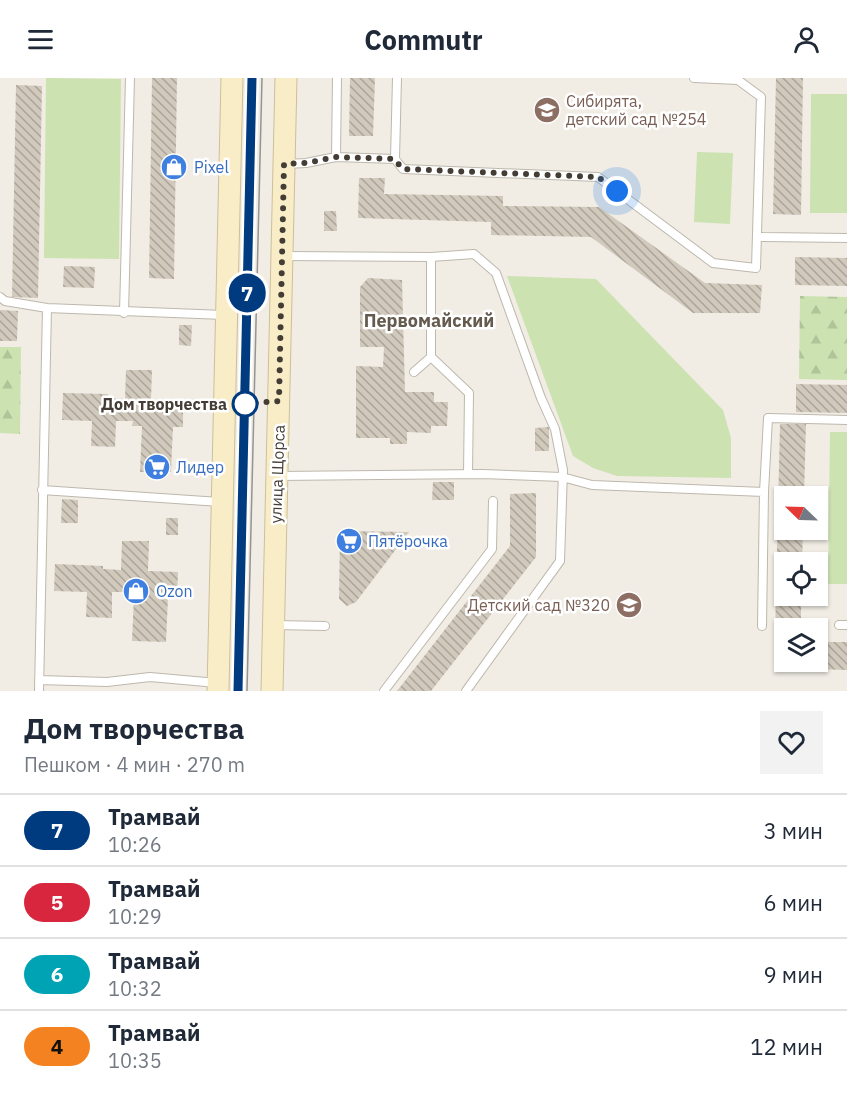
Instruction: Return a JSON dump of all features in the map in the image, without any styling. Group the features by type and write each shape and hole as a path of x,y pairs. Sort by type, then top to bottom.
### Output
{"main road":[{"path":"218,687 232,78"},
{"name":"улица Щорса","path":"272,691 286,78"}],"lane":[{"path":"124,313 130,78"},
{"path":"336,157 337,78"},
{"path":"397,78 394,159 403,169 598,177 713,263 756,268 759,237 760,98 738,80 694,78"},
{"path":"284,164 306,163 336,157 394,159"},
{"path":"759,237 847,238"},
{"path":"281,255 431,257 474,254 496,273 541,398 555,429 562,477 560,561 466,691"},
{"path":"431,257 431,357 470,393 468,474"},
{"path":"0,297 5,302 47,309 227,315"},
{"path":"39,691 47,309"},
{"path":"414,372 431,357"},
{"path":"762,626 764,492 768,418 847,420"},
{"path":"276,476 468,474 562,477 592,485 764,492"},
{"path":"42,490 223,502"},
{"path":"384,691 492,549 494,501"},
{"path":"273,625 325,626"},
{"path":"39,680 107,682 150,677 218,687"}],"green space":[{"path":"46,78 121,79 119,259 44,258"},
{"path":"811,94 847,94 847,213 810,213"},
{"path":"697,152 733,153 730,224 694,222"},
{"path":"507,276 596,279 723,410 731,438 731,478 617,476 593,468 573,456"},
{"path":"800,296 847,297 847,380 799,379"},
{"path":"0,347 21,347 20,434 0,433"},
{"path":"830,432 847,432 847,584 828,584"}],"building":[{"path":"152,78 177,78 174,279 149,278"},
{"path":"350,78 375,78 373,136 349,136"},
{"path":"776,78 803,78 801,215 773,214"},
{"path":"16,85 42,86 38,298 12,297"},
{"path":"359,178 385,178 384,194 503,196 503,206 599,207 705,283 762,285 760,313 693,313 591,237 491,235 491,222 358,218"},
{"path":"324,211 336,211 337,231 324,231"},
{"path":"795,257 847,258 847,286 795,285"},
{"path":"64,266 95,267 94,288 63,287"},
{"path":"368,278 402,280 405,392 434,392 434,402 448,402 447,426 431,426 431,433 407,432 407,444 390,444 390,438 356,438 356,366 383,367 384,347 360,347 360,287"},
{"path":"0,310 18,311 17,341 0,341"},
{"path":"179,325 192,325 191,346 179,345"},
{"path":"126,370 152,370 151,400 183,401 183,427 173,427 171,472 140,472 142,426 132,426 133,421 116,421 115,447 91,446 92,421 62,420 63,393 108,394 108,398 125,399"},
{"path":"796,384 847,385 847,413 796,412"},
{"path":"780,424 806,424 804,486 779,486"},
{"path":"549,427 549,451 535,451 535,428"},
{"path":"433,482 454,482 454,500 432,500"},
{"path":"536,493 536,557 431,691 397,691 510,546 510,494"},
{"path":"62,499 78,500 78,523 61,523"},
{"path":"166,518 178,518 178,535 166,535"},
{"path":"340,531 409,532 356,602 347,606 339,599"},
{"path":"777,540 803,540 802,552 777,552"},
{"path":"122,541 149,541 148,571 178,572 177,597 168,597 166,642 132,641 134,596 131,597 131,592 112,592 112,618 86,617 87,592 54,591 55,564 103,566 103,569 121,570"},
{"path":"776,606 801,606 801,618 775,618"},
{"path":"828,642 847,642 847,670 828,669"}],"tram line":[{"path":"247,309 252,78"},
{"name":"7","path":"238,691 252,78"},
{"path":"247,691 262,78"}],"place":[{"name":"Сибирята, детский сад №254","path":"547,110"},
{"name":"Pixel","path":"174,167"},
{"name":"Дом творчества","path":"245,404"},
{"name":"Лидер","path":"157,467"},
{"name":"Пятёрочка","path":"349,541"},
{"name":"Ozon","path":"136,591"},
{"name":"Детский сад №320","path":"629,605"}],"district":[{"name":"Первомайский","path":"429,320"}],"route":[{"path":"245,404 279,401 284,164 306,163 336,157 394,159 403,169 598,177 617,191"}]}
